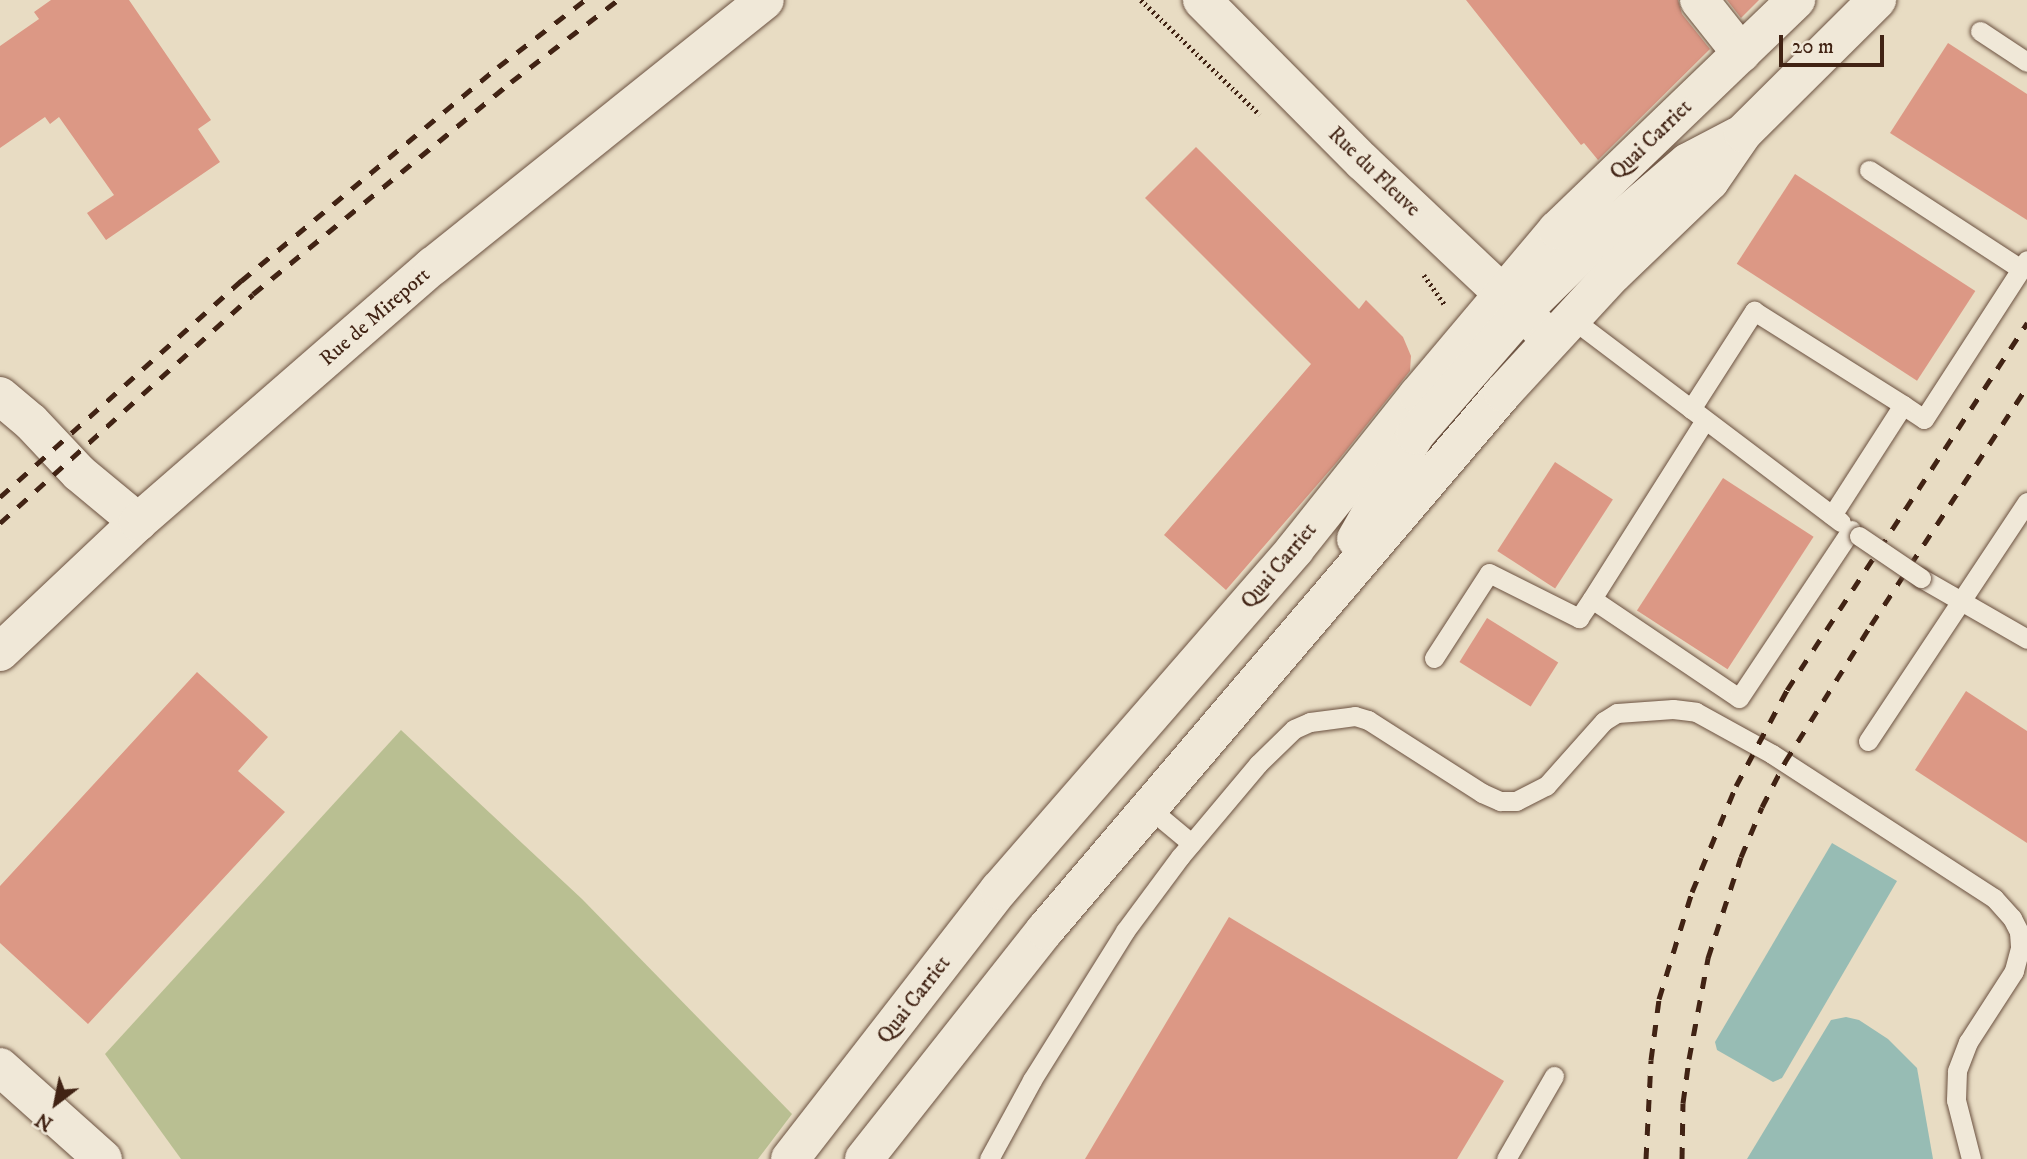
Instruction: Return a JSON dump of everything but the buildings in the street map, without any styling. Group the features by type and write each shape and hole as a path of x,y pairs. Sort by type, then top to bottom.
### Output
{"street":[{"name":"Rue de Mireport","path":"0,652 138,523 433,266 765,0"},
{"name":"Rue du Fleuve","path":"1202,0 1363,162 1513,303 1561,329"},
{"path":"1699,0 1741,53"},
{"name":"Quai Carriet","path":"1309,620 1415,435 1513,303 1557,230 1796,0"},
{"name":"Quai Carriet","path":"864,1159 1045,930 1561,329 1613,274 1710,181 1743,133 1877,0"},
{"name":"Quai Carriet","path":"790,1159 999,890 1295,550 1418,394 1513,303 1583,252 1688,162 1743,133"},
{"path":"0,396 31,422 79,473 138,523"},
{"path":"0,1067 103,1159"}],"lane":[{"path":"1979,31 2027,62"},
{"path":"1434,658 1489,573 1579,618 1698,414 1754,311 1924,419 2024,265 1869,170"},
{"path":"1561,329 1698,414 1855,533 1922,578 2027,639"},
{"path":"1832,515 1903,405"},
{"path":"1868,741 2027,502"},
{"path":"1592,599 1739,698 1855,533"},
{"path":"989,1159 1031,1080 1125,932 1191,843 1279,742 1294,729 1310,722 1355,716 1368,720 1482,793 1500,801 1516,802 1546,786 1587,736 1617,713 1674,709 1696,712 1772,754 1982,891 2012,918 2019,940 2014,971 1969,1042 1957,1071 1956,1100 1971,1159"},
{"path":"1149,808 1191,843"},
{"path":"1506,1159 1554,1076"}],"green space":[{"path":"401,730 582,899 792,1114 758,1159 181,1159 105,1054"}],"water":[{"path":"1832,843 1897,881 1782,1078 1773,1082 1717,1050 1715,1042"},
{"path":"1846,1017 1859,1020 1888,1039 1917,1068 1933,1159 1747,1159 1831,1020"}],"railway":[{"path":"0,497 241,281 498,67 585,0"},
{"path":"0,523 253,294 511,82 618,0"},
{"path":"1646,1159 1651,1060 1659,999 1692,892 1736,786 1787,690 2027,323"},
{"path":"1682,1159 1683,1103 1708,958 1741,857 1762,807 1785,762 1871,625 2027,387"}]}
